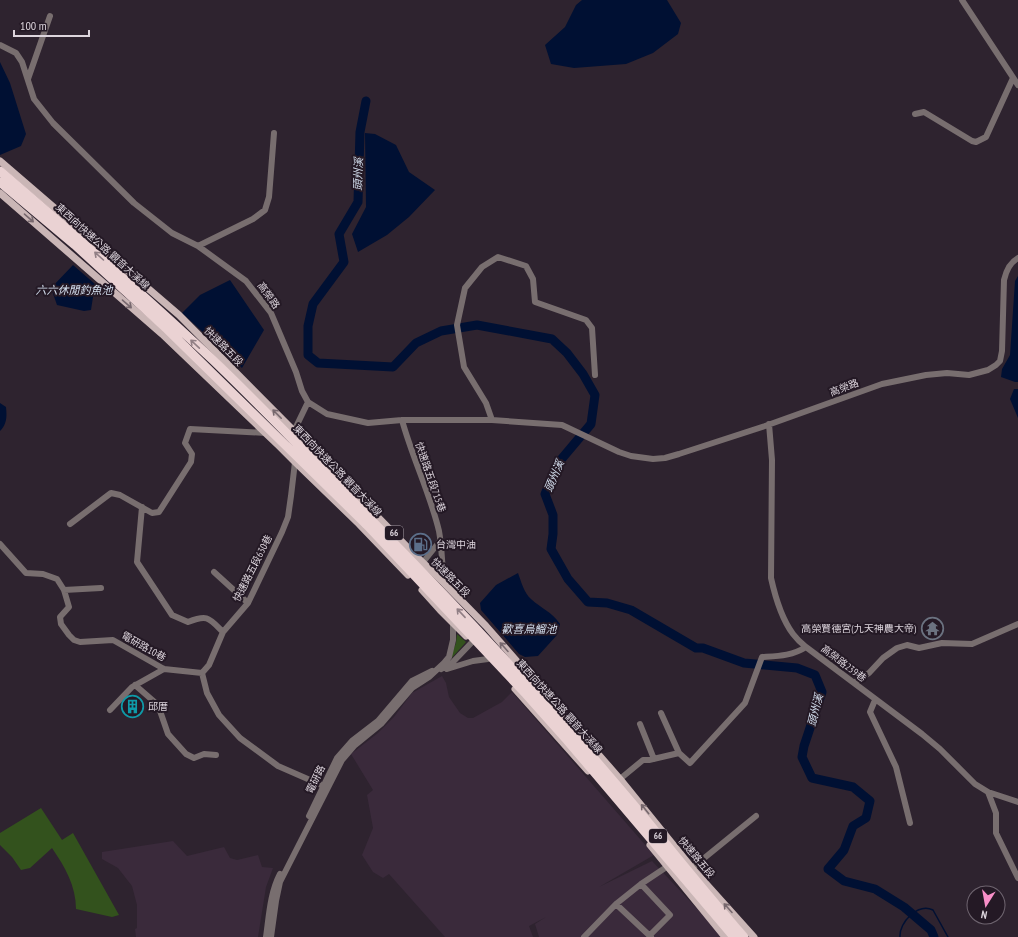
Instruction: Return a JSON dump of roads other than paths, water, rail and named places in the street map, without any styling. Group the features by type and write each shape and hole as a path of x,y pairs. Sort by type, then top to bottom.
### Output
{"highway":[{"name":"東西向快速公路 觀音大溪線","path":"0,171 80,240 212,360 250,396 395,544 532,690 631,802 665,845 744,937"},
{"name":"東西向快速公路 觀音大溪線","path":"0,182 80,250 167,329 341,498 567,740 734,937"},
{"path":"212,360 258,395"},
{"path":"201,362 238,407"}],"main road":[{"name":"快速路五段","path":"0,161 179,315 486,626 620,779 692,868 754,937"},
{"name":"66","path":"0,193 162,334 359,524 488,659 622,810 725,937"}],"street":[{"path":"962,0 1018,85"},
{"path":"28,78 50,16"},
{"name":"高榮路","path":"0,46 16,52 22,62 34,99 53,123 129,198 172,233 198,246 246,281 271,313 296,372 302,391 308,402"},
{"path":"914,114 924,112 976,142 986,137 1013,78"},
{"path":"198,246 253,219 265,210 268,197 274,132"},
{"path":"294,431 308,402 327,414 368,423 402,420 492,420 486,403 464,367 457,325 465,288 482,267 498,258 526,266 533,280 535,302 586,320 592,328 595,375"},
{"name":"高榮路","path":"492,420 562,425 619,452 631,456 642,458 665,458 769,424 882,384 926,375 969,375 988,370 1000,361 1002,351 1004,280 1006,270 1014,260 1018,258"},
{"name":"快速路五段715巷","path":"402,420 408,442 428,495 439,531 444,583"},
{"name":"高榮路239巷","path":"769,424 772,460 771,578 784,617 792,633 806,647 922,734 940,749 975,784 988,792 1018,802"},
{"path":"70,524 111,493 120,495 152,513 159,512 191,462 192,454 185,444 190,429 266,433"},
{"name":"快速路五段630巷","path":"202,673 210,665 223,632 248,603 282,532 288,517 294,462"},
{"path":"142,507 137,562 172,614 188,622 200,617 210,619 223,632"},
{"path":"410,578 440,541"},
{"path":"0,544 26,573 43,574 57,579 64,590 101,588"},
{"path":"214,572 248,603"},
{"name":"電研路10巷","path":"64,590 69,607 60,617 61,624 74,640 80,642 113,640 164,669 202,673"},
{"name":"電研路","path":"434,673 449,657 453,640 453,624"},
{"path":"854,683 869,673 883,658 897,648 907,645 919,648 942,643 972,644 1018,624"},
{"name":"電研路","path":"266,937 271,900 276,882 326,787 342,760 354,746 381,724 412,688 452,663 473,643 486,626"},
{"path":"661,713 679,753 690,763 745,703 762,657 788,655 798,652 806,647"},
{"path":"434,673 473,660 488,659"},
{"name":"電研路","path":"271,937 280,882 326,787 337,758 352,741 378,721 412,681 439,668"},
{"path":"110,710 135,685 164,669"},
{"path":"202,673 207,693 219,715 240,738 278,766 326,787"},
{"path":"135,685 158,705 168,734 186,754 194,758 204,754 216,755"},
{"path":"875,700 870,712 896,767 910,823"},
{"path":"640,724 654,759"},
{"path":"620,779 643,760 679,753"},
{"path":"988,792 996,813 996,833 1018,878"},
{"path":"692,868 756,816"},
{"path":"584,937 616,904 641,884 668,866"},
{"path":"616,904 651,936 670,915 641,884"}],"water":[{"path":"582,0 667,0 681,23 678,34 653,53 626,64 574,68 551,64 545,45 565,27 576,5"},
{"path":"0,62 10,83 26,134 21,146 0,155"},
{"path":"365,133 375,134 396,145 409,172 435,190 409,217 387,235 358,252 352,234 366,207"},
{"name":"六六休閒釣魚池","path":"73,265 95,284 91,310 84,311 57,305 51,288"},
{"path":"1018,276 1018,382 1015,382 1001,377 1002,369 1010,355 1015,281"},
{"path":"230,280 264,330 242,368 182,313 200,295"},
{"path":"1014,389 1018,389 1018,418 1010,399"},
{"path":"0,403 6,407 6,420 0,431"},
{"name":"歡喜烏鰡池","path":"518,573 526,594 553,616 560,624 557,635 538,656 525,657 519,654 481,610 480,603 496,585"}],"waterway":[{"name":"頭州溪","path":"366,101 360,132 358,202 339,234 344,262 313,304 308,326 308,355 318,363 393,367 416,343 441,331 477,325 552,339 567,353 583,374 595,395 591,424 559,462 545,494 553,515 551,549 568,579 588,602 607,603 631,610 696,648 703,648 744,663 797,668 815,675 822,692 804,746 802,757 812,778 853,787 870,801 866,818 853,826 844,850 828,869 844,881 875,889 904,907 931,930 934,937"},
{"path":"900,937 906,920 910,915 921,909 933,910 948,937"}],"place":[{"name":"台灣中油","path":"420,544"},
{"name":"高榮賢德宮(九天神農大帝)","path":"932,628"},
{"name":"邱厝","path":"132,706"}]}
